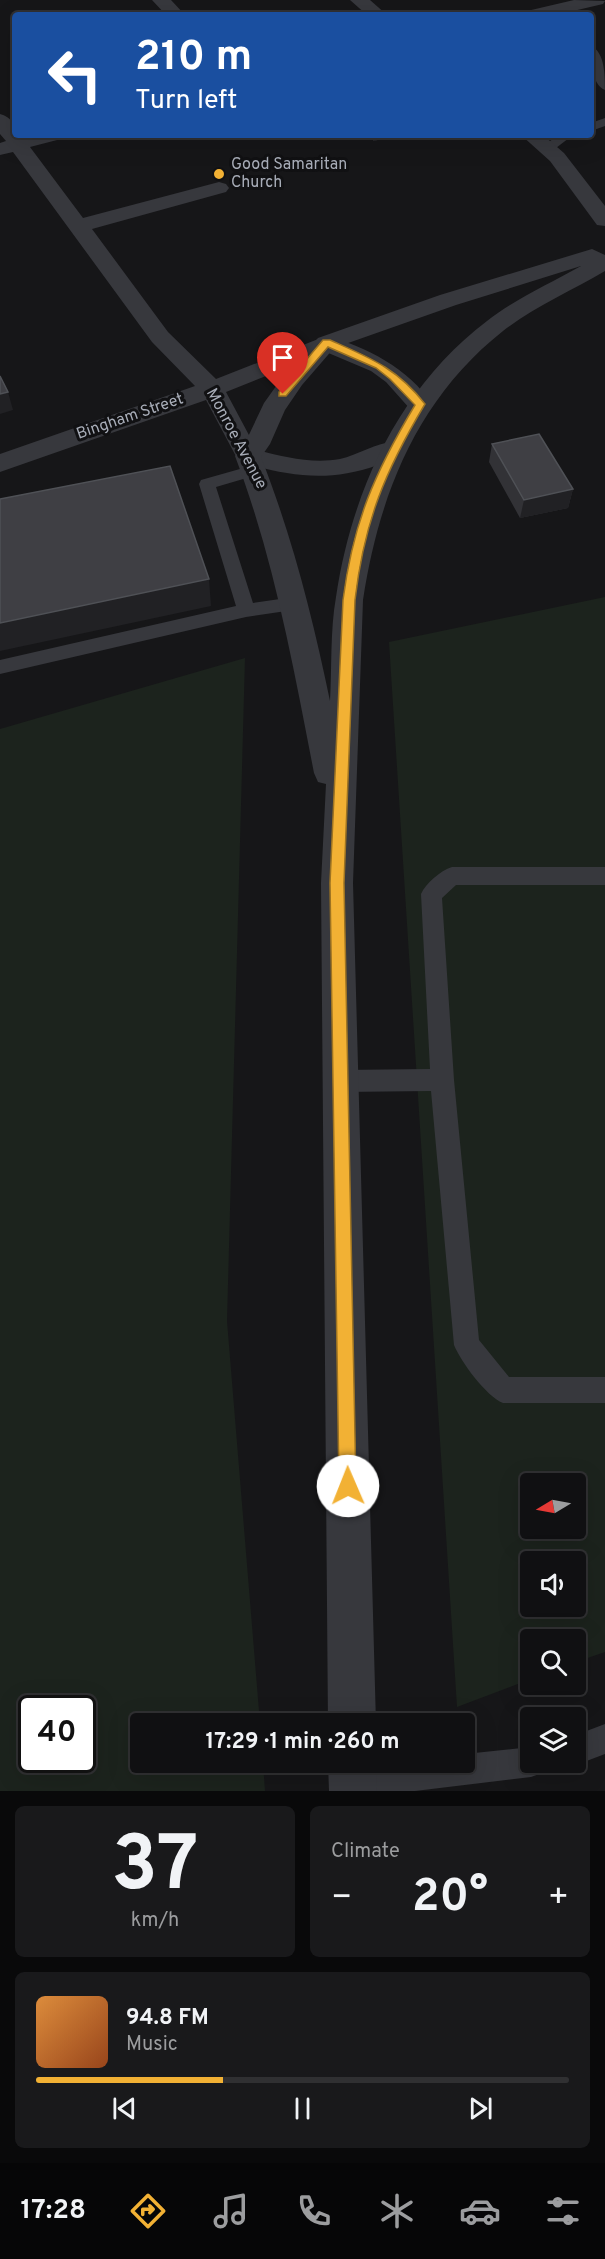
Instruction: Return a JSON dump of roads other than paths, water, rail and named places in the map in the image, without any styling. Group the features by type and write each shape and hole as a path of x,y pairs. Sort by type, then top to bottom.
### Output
{"street":[{"path":"161,0 173,12"},
{"path":"359,0 374,12"},
{"path":"546,12 597,0"},
{"name":"Monroe Avenue","path":"0,120 9,146 79,226 160,337 212,389 251,463 265,495 294,604 339,822"},
{"path":"9,146 42,138"},
{"path":"539,141 574,177 605,219"},
{"path":"79,226 219,188"},
{"name":"Bingham Street","path":"0,463 212,389 326,343 502,283 605,253"},
{"path":"352,1713 337,883 349,600 354,563 368,507 393,449 420,404 439,379 469,347 496,326 605,262"},
{"path":"393,449 347,468 316,471 251,463 273,409 293,380 326,343 379,366 394,377 420,404"}],"lane":[{"path":"594,58 605,86"},
{"path":"246,610 207,484 251,463"},
{"path":"0,667 246,610 294,604"},
{"path":"596,876 452,876 431,894 442,1080 467,1345 503,1390 605,1390"},
{"path":"341,1081 442,1080"},
{"path":"586,1746 605,1739"},
{"path":"353,1779 520,1763"}],"place":[{"name":"Good Samaritan Church","path":"219,174"}]}
